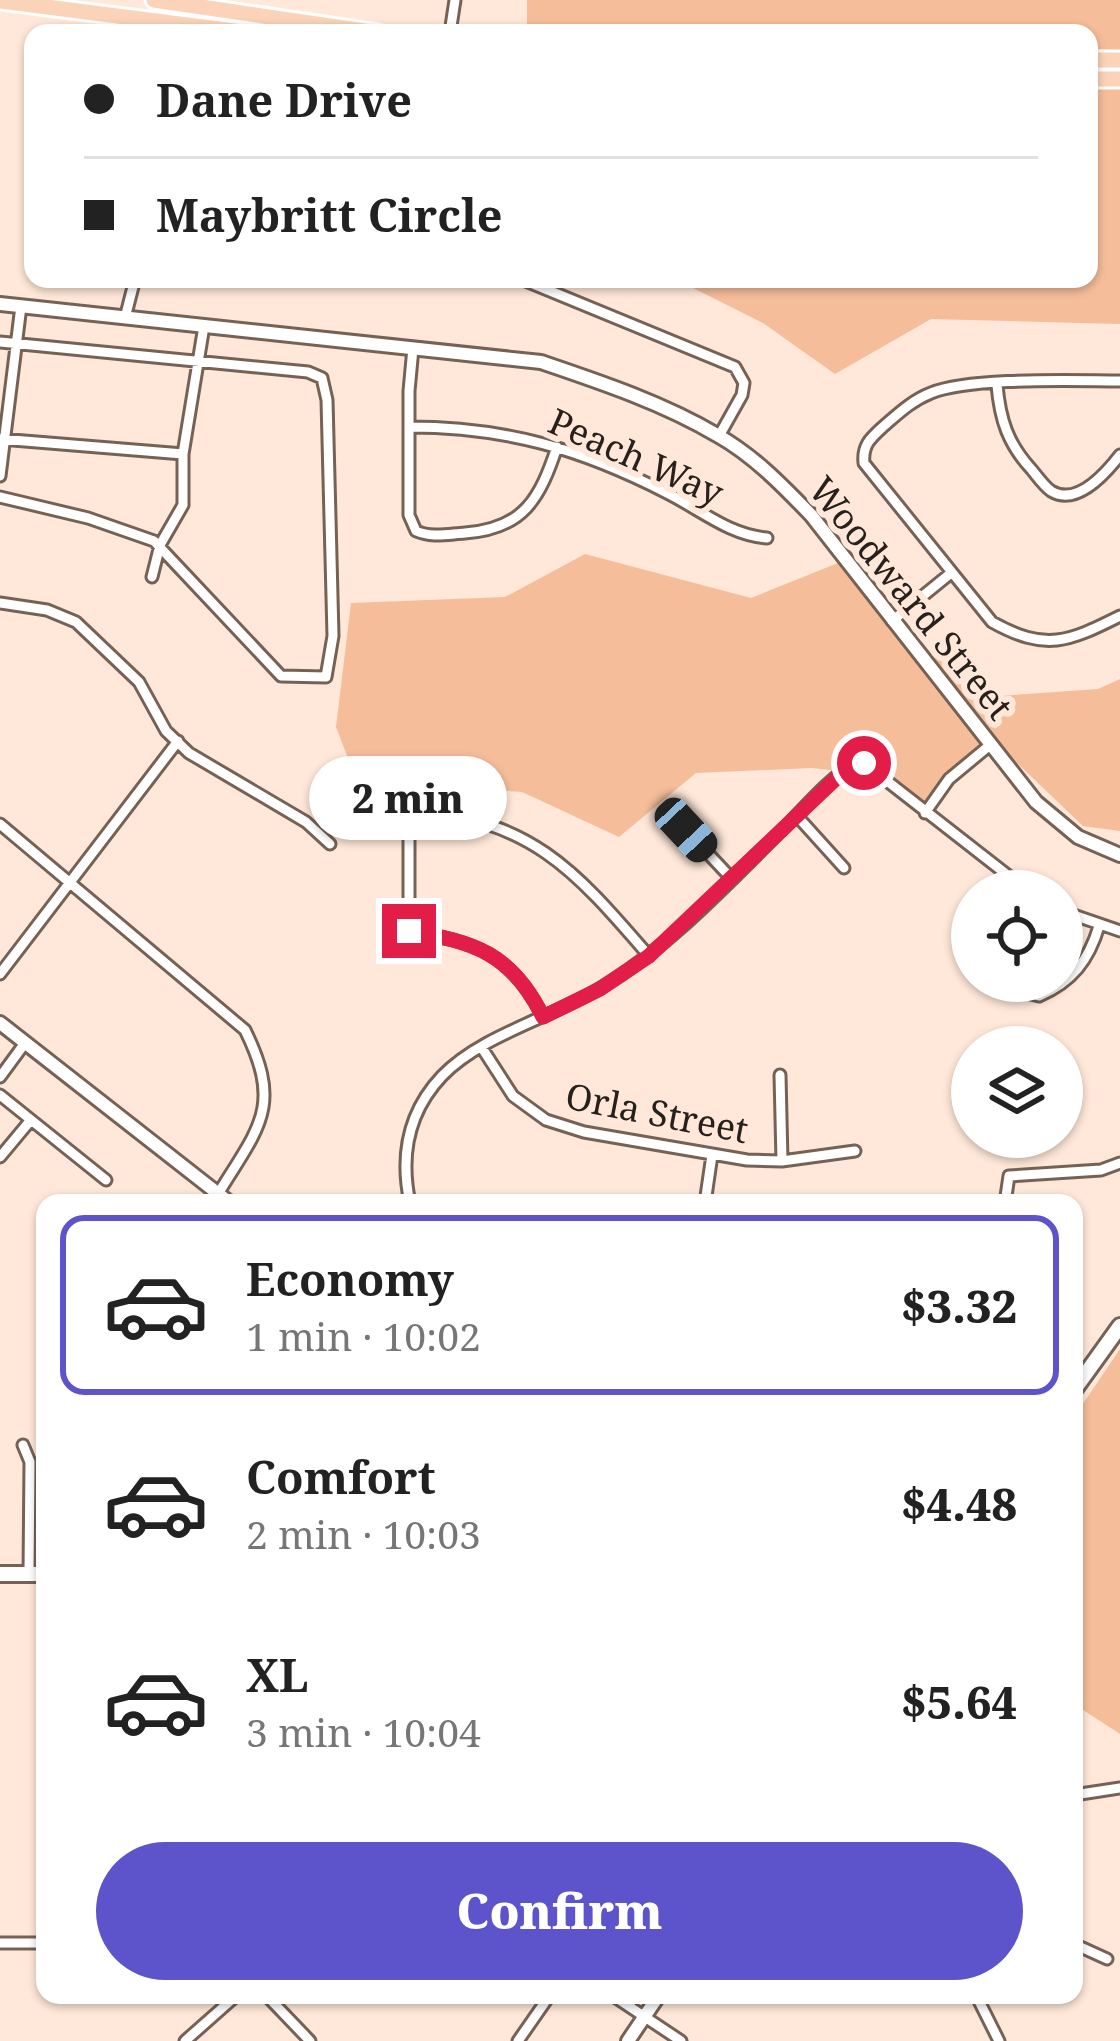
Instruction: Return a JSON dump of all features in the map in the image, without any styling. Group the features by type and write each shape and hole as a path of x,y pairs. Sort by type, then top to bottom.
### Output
{"main road":[{"path":"154,0 318,24"},
{"path":"0,1 180,24"},
{"path":"1083,1377 1120,1326"},
{"path":"0,1574 36,1574"}],"street":[{"path":"124,318 132,288"},
{"path":"542,288 735,367 745,383 719,436"},
{"name":"Woodward Street","path":"0,304 541,362 719,436 775,477 811,515 1036,802 1062,826 1120,855"},
{"path":"0,476 21,306"},
{"path":"152,577 160,545 183,505 183,454 204,326"},
{"path":"0,342 308,372 322,378 327,400 333,636 326,677 281,676 160,545 88,518 0,497"},
{"path":"413,347 409,515 416,531 428,536 484,532 513,521 529,508 547,477 557,446"},
{"path":"1120,381 948,388 911,402 863,451 864,464 992,622 1020,638 1056,642 1076,638 1120,616"},
{"path":"997,385 1005,433 1017,454 1052,492 1066,494 1090,487 1120,455"},
{"name":"Peach Way","path":"409,427 490,430 557,446 668,493 743,536 767,538"},
{"path":"3,440 183,454"},
{"path":"892,621 951,574"},
{"path":"0,603 47,610 76,622 139,682 166,731 189,753 306,822 330,844"},
{"path":"0,974 178,741"},
{"path":"925,813 949,779 990,745"},
{"path":"409,1194 404,1160 409,1130 421,1103 443,1074 482,1048 600,989 649,956 856,763 864,763 1000,870"},
{"path":"543,1017 517,974 498,958 464,940 409,931 409,810 453,813 523,836 600,899 649,956"},
{"path":"796,816 844,868"},
{"path":"0,824 245,1030 266,1083 259,1128 226,1194"},
{"path":"686,830 732,879"},
{"path":"1083,919 1120,931"},
{"path":"1083,960 1099,926"},
{"path":"0,1023 219,1194"},
{"path":"0,1077 25,1043"},
{"name":"Orla Street","path":"482,1048 513,1096 546,1120 584,1132 712,1155 782,1161 855,1151"},
{"path":"780,1076 782,1161"},
{"path":"0,1095 106,1180"},
{"path":"0,1157 30,1121"},
{"path":"706,1194 712,1155"},
{"path":"1006,1194 1009,1176 1102,1170 1120,1163"},
{"path":"23,1445 30,1462 36,1558"},
{"path":"1083,1794 1120,1788"},
{"path":"0,1943 36,1943"},
{"path":"1083,1948 1108,1959"},
{"path":"185,2041 227,2004"},
{"path":"275,2004 310,2041"},
{"path":"518,2041 544,2004"},
{"path":"626,2004 681,2041"},
{"path":"628,2041 653,2004"},
{"path":"980,2004 999,2041"}],"shaded area":[{"path":"527,0 1120,0 1120,50 1098,49 1098,24 527,24"},
{"path":"98,7 250,24 94,24"},
{"path":"1098,53 1120,54 1120,324 931,319 835,374 763,323 693,288 1098,288"},
{"path":"585,554 751,598 838,563 902,634 943,660 985,697 1098,689 1120,679 1120,831 1083,826 973,721 990,745 955,773 925,812 876,775 812,768 696,773 619,837 522,792 356,779 336,727 351,603 505,597"},
{"path":"1120,1349 1120,1734 1083,1710 1083,1404"}],"route":[{"path":"409,931 464,940 498,958 517,974 543,1017 600,989 649,956 846,769 864,763"}]}
